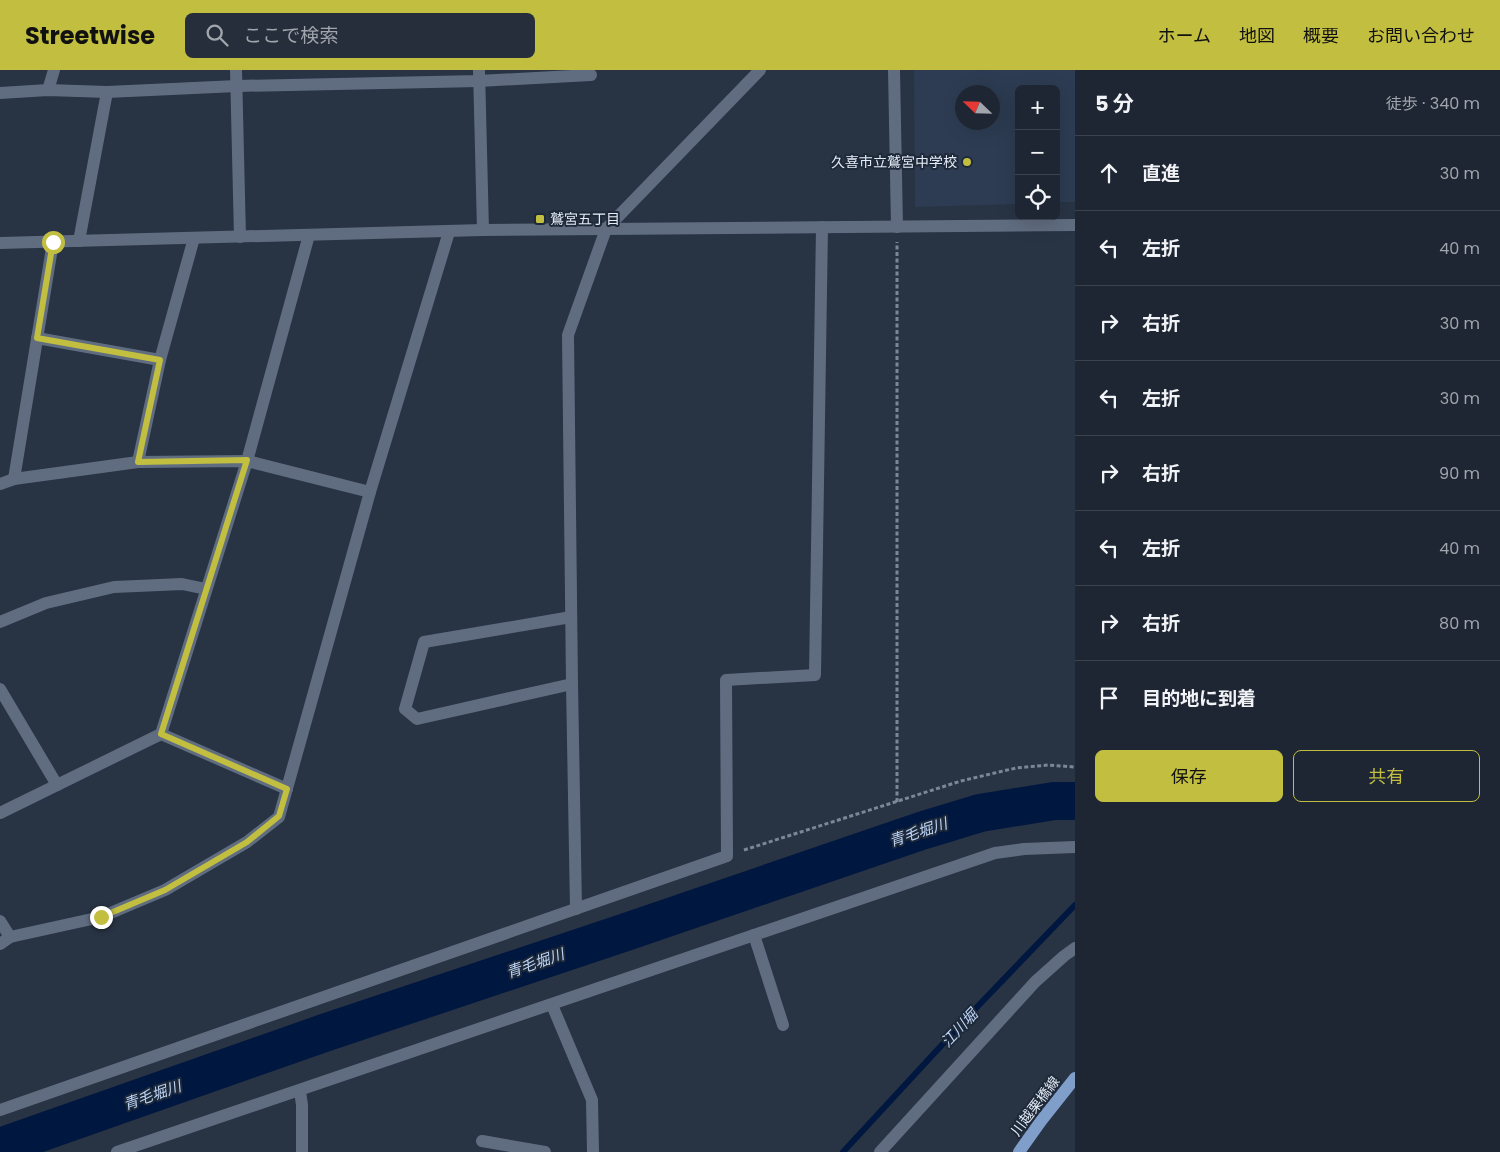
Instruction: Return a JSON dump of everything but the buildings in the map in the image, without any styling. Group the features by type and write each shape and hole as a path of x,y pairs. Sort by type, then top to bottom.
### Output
{"main road":[{"name":"川越栗橋線","path":"1020,1152 1041,1121 1075,1078"}],"street":[{"path":"48,90 54,70"},
{"path":"236,70 240,237"},
{"path":"576,910 568,336 606,229 760,70"},
{"path":"894,70 897,227"},
{"path":"0,93 48,90 107,92 479,75 591,75"},
{"path":"479,75 483,230"},
{"path":"79,241 107,92"},
{"path":"0,243 483,230 1075,225"},
{"path":"0,1110 727,856 726,680 815,675 822,227"},
{"path":"0,921 5,940 101,917 165,890 247,842 279,816 370,492 449,232"},
{"path":"0,813 161,734 247,460 309,235"},
{"path":"138,462 160,360 194,238"},
{"path":"14,479 53,242"},
{"path":"37,338 160,360"},
{"path":"0,484 14,479 138,462 247,460 370,492"},
{"path":"0,622 46,603 114,587 182,584 206,589"},
{"path":"571,617 424,642 404,709 418,719 572,684"},
{"path":"0,689 57,785"},
{"path":"161,734 287,789"},
{"path":"117,1152 995,853 1024,849 1075,848"},
{"path":"754,935 783,1025"},
{"path":"880,1152 1035,982 1075,948"},
{"path":"552,1005 592,1100 594,1152"},
{"path":"300,1091 302,1105 302,1152"},
{"path":"482,1141 545,1152"}],"path":[{"path":"897,227 897,802"},
{"path":"727,856 961,781 1016,768 1048,765 1075,767"}],"shaded area":[{"name":"久喜市立鷲宮中学校","path":"914,70 1075,70 1075,202 1060,202 1060,85 1015,85 1015,204 915,207"}],"waterway":[{"name":"青毛堀川","path":"0,1147 324,1033 921,831 980,813 1054,801 1075,801"},
{"name":"江川堀","path":"843,1152 977,1007 1075,905"}],"place":[{"name":"久喜市立鷲宮中学校","path":"967,162"},
{"name":"鷲宮五丁目","path":"540,219"}],"route":[{"path":"53,242 37,338 160,360 138,462 247,460 161,734 287,789 279,816 247,842 165,890 101,917"}]}
